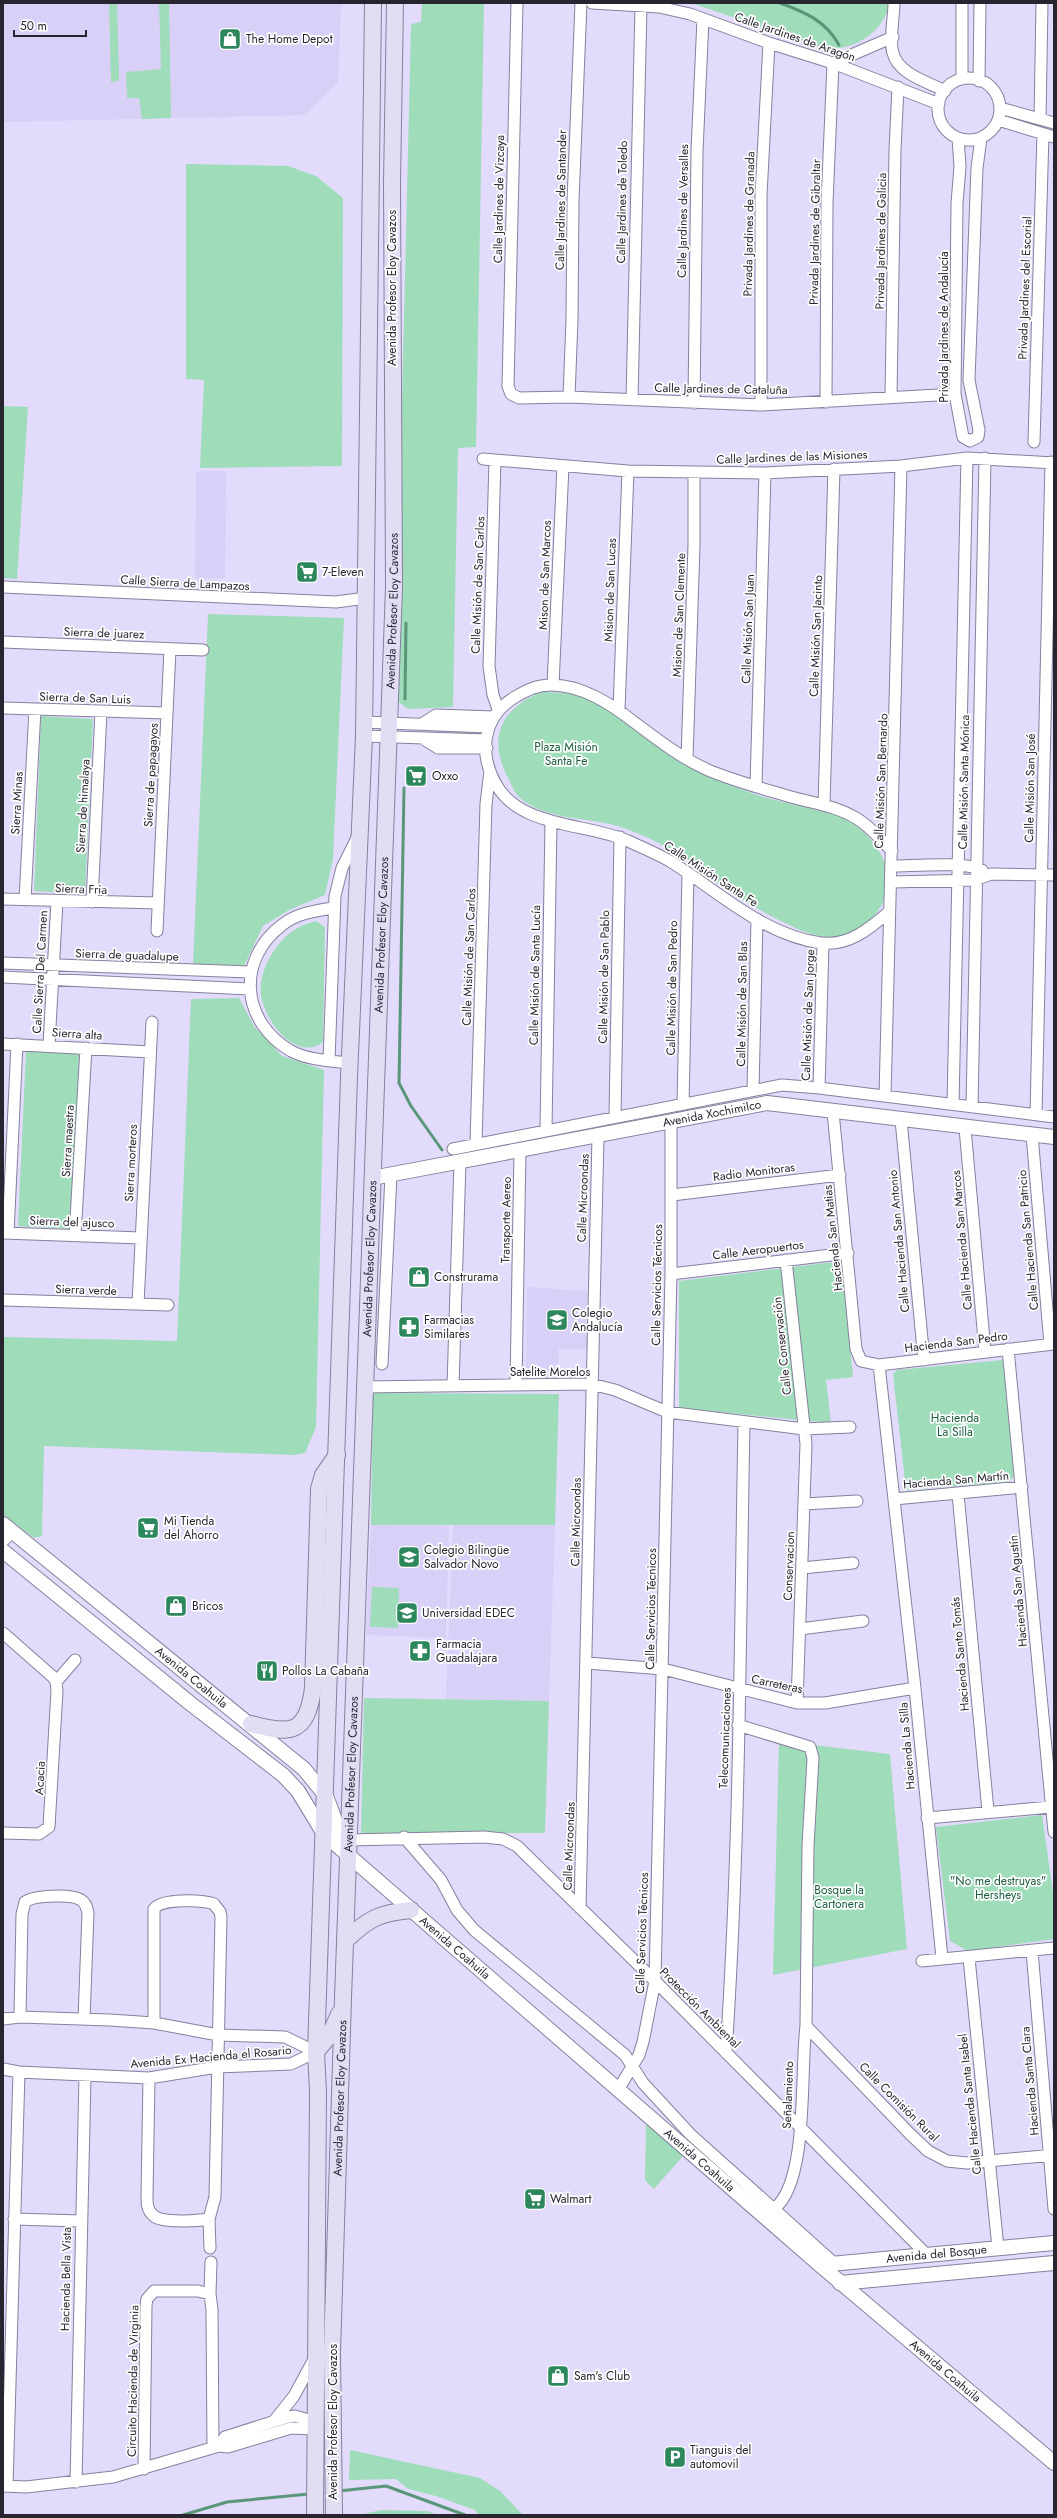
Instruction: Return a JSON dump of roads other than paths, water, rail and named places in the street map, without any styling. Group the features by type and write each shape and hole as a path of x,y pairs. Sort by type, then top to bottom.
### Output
{"main road":[{"name":"Avenida Profesor Eloy Cavazos","path":"315,2515 318,2092 316,2052 350,1070 364,729 373,3"},
{"name":"Avenida Profesor Eloy Cavazos","path":"334,2515 332,2353 343,1998 387,730 394,587 392,190 395,3"},
{"path":"370,190 392,190"},
{"path":"366,598 394,587"},
{"path":"350,1070 376,1072"},
{"path":"347,1179 372,1178"},
{"path":"247,1721 281,1732 290,1731 302,1721 309,1711 312,1698 320,1489 323,1475 337,1455"},
{"path":"314,1655 329,1702"},
{"path":"346,1940 362,1924 380,1914 411,1910"},
{"path":"340,2108 334,2079 316,2052 330,2034 343,1998"}],"street":[{"name":"Calle Jardines de Vizcaya","path":"511,394 508,378 517,3"},
{"name":"Calle Jardines de Santander","path":"569,397 572,320 573,201 581,3"},
{"name":"Calle Jardines de Aragón","path":"592,3 659,7 703,19 769,43 833,62 939,104"},
{"path":"894,3 892,53 904,70 944,91"},
{"path":"962,3 962,79"},
{"path":"979,81 980,3"},
{"path":"1040,120 1042,3"},
{"name":"Calle Jardines de Toledo","path":"632,400 641,6"},
{"name":"Calle Jardines de Versalles","path":"694,403 697,151 703,19"},
{"path":"833,62 893,37"},
{"name":"Privada Jardines de Granada","path":"761,405 761,195 769,43"},
{"name":"Privada Jardines de Gibraltar","path":"826,402 827,203 833,62"},
{"path":"962,79 979,81 995,92 1000,108 998,120 992,130 981,138 970,140 958,138 949,133 942,125 939,115 939,104 944,91 962,79"},
{"name":"Privada Jardines de Galicia","path":"891,396 895,150 898,87"},
{"path":"1000,108 1054,123"},
{"path":"998,120 1054,137"},
{"name":"Privada Jardines del Escorial","path":"1034,442 1043,134"},
{"name":"Privada Jardines de Andalucía","path":"958,138 955,394 962,435 967,440 975,440 978,437 979,430 970,380 971,294 977,168 981,138"},
{"name":"Calle Jardines de Cataluña","path":"511,394 519,398 569,397 761,405 826,402 891,396 955,394"},
{"name":"Calle Jardines de las Misiones","path":"483,459 628,471 765,473 901,466 967,458 1052,463"},
{"name":"Calle Misión Santa Mónica","path":"952,1104 959,881 967,458"},
{"name":"Calle Misión Santa Mónica","path":"972,1107 975,866 985,458"},
{"name":"Calle Misión de San Carlos","path":"495,461 489,666 496,713"},
{"name":"Calle Misión San José","path":"1036,1114 1040,875 1044,808 1045,670 1052,463"},
{"name":"Mison de San Marcos","path":"554,685 563,466"},
{"name":"Calle Misión San Bernardo","path":"885,1096 901,466"},
{"name":"Calle Misión San Jacinto","path":"824,805 834,469"},
{"name":"Mision de San Lucas","path":"619,710 628,471"},
{"name":"Mision de San Clemente","path":"687,759 694,545 694,472"},
{"name":"Calle Misión San Juan","path":"756,785 765,473"},
{"name":"Calle Sierra de Lampazos","path":"3,587 346,602 366,598"},
{"path":"346,602 365,614"},
{"name":"Sierra de juarez","path":"3,642 203,650"},
{"name":"Sierra de papagayos","path":"157,931 170,649"},
{"path":"962,667 979,668"},
{"name":"Calle Misión Santa Fe","path":"889,912 858,936 823,943 794,936 757,919 666,859 620,838 583,827 551,822 516,806 498,786 490,771 486,744 488,727 496,713 526,691 538,686 554,685 587,693 619,710 687,759 709,770 824,805 858,819 892,850"},
{"name":"Sierra de San Luis","path":"3,708 167,713"},
{"name":"Sierra Minas","path":"24,900 35,709"},
{"name":"Sierra de himalaya","path":"92,902 101,711"},
{"path":"422,724 432,717 442,715 496,713"},
{"path":"387,730 422,724 488,727"},
{"path":"364,729 387,730 421,738 486,744"},
{"name":"Calle Misión de San Carlos","path":"476,1143 486,804 490,771"},
{"path":"1044,808 1054,795"},
{"name":"Calle Misión de Santa Lucía","path":"546,1129 551,822"},
{"path":"329,1061 333,908 342,868 360,832"},
{"name":"Calle Misión de San Pablo","path":"614,1116 620,838"},
{"path":"892,866 975,866 991,874"},
{"name":"Calle Misión de San Pedro","path":"683,1104 688,873"},
{"path":"891,882 975,880 991,874 1054,875"},
{"name":"Sierra Fria","path":"3,898 158,904"},
{"name":"Calle Sierra Del Carmen","path":"49,1045 57,901"},
{"path":"333,908 295,917 282,925 262,947 250,972 249,989 257,1013 282,1045 300,1054 329,1061 350,1070"},
{"name":"Calle Misión de San Blas","path":"753,1090 757,919"},
{"name":"Calle Misión de San Jorge","path":"819,1088 823,943"},
{"name":"Sierra de guadalupe","path":"3,963 250,972"},
{"path":"3,977 249,989"},
{"name":"Sierra morteros","path":"138,1304 152,1022"},
{"name":"Sierra alta","path":"3,1044 49,1045 150,1052"},
{"path":"5,1233 17,1044"},
{"name":"Sierra maestra","path":"75,1236 86,1048"},
{"path":"453,1149 546,1129 782,1085 819,1088 1054,1117"},
{"name":"Avenida Xochimilco","path":"372,1178 598,1137 671,1121 767,1104 965,1128 1054,1137"},
{"name":"Hacienda San Matias","path":"833,1112 848,1253 856,1349 861,1361"},
{"name":"Calle Hacienda San Antonio","path":"901,1120 924,1360"},
{"name":"Calle Servicios Técnicos","path":"618,2090 633,2064 647,2030 655,1981 671,1274 671,1121"},
{"name":"Calle Hacienda San Marcos","path":"965,1128 985,1350"},
{"name":"Calle Hacienda San Patricio","path":"1032,1135 1052,1344"},
{"name":"Calle Microondas","path":"580,1908 587,1663 591,1384 598,1137"},
{"name":"Transporte Aereo","path":"516,1386 520,1150"},
{"path":"452,1386 460,1162"},
{"path":"382,1364 391,1175"},
{"name":"Radio Monitoras","path":"672,1195 840,1175"},
{"name":"Sierra del ajusco","path":"5,1233 141,1238"},
{"name":"Calle Aeropuertos","path":"671,1274 848,1253"},
{"name":"Calle Conservación","path":"786,1260 804,1429"},
{"name":"Sierra verde","path":"3,1300 168,1305"},
{"name":"Hacienda San Pedro","path":"861,1361 879,1365 924,1360 985,1350 1052,1344"},
{"name":"Hacienda San Agustín","path":"1008,1349 1054,1832"},
{"name":"Hacienda La Silla","path":"879,1365 915,1688 942,1958"},
{"name":"Satelite Morelos","path":"364,1387 591,1384 615,1390 667,1412 744,1423 804,1429 850,1427"},
{"name":"Telecomunicaciones","path":"726,2053 731,1982 744,1423"},
{"name":"Conservacion","path":"797,1703 806,1444 804,1429"},
{"name":"Hacienda San Martín","path":"894,1499 1022,1487"},
{"name":"Hacienda Santo Tomás","path":"958,1494 988,1811"},
{"path":"804,1504 857,1501"},
{"name":"Avenida Coahuila","path":"6,1533 247,1721 304,1769 326,1796 348,1847"},
{"name":"Avenida Coahuila","path":"3,1551 231,1735 283,1775 303,1799 324,1834 348,1847 411,1910 840,2283 1054,2463"},
{"path":"802,1568 853,1563"},
{"path":"800,1629 863,1621"},
{"path":"3,1633 56,1682 75,1660"},
{"name":"Carreteras","path":"587,1663 663,1669 797,1703 825,1703 915,1688"},
{"name":"Acacia","path":"3,1833 39,1834 49,1827 51,1816 56,1682"},
{"path":"231,1735 230,1720 238,1717 247,1721"},
{"name":"Señalamiento","path":"738,1725 810,1747 812,1751 808,1846 806,2026 802,2052 801,2128 787,2193 775,2208"},
{"path":"303,1799 315,1797 314,1780"},
{"path":"927,1818 988,1811 1051,1807"},
{"path":"404,1837 441,1880 457,1910 474,1930 599,2031 633,2064 643,2083 690,2134 775,2208 834,2263"},
{"name":"Protección Ambiental","path":"348,1847 404,1837 484,1837 503,1839 517,1846 655,1981 926,2254"},
{"path":"20,2017 23,1908 26,1902 35,1897 69,1897 76,1898 85,1903 88,1913 84,2019"},
{"path":"154,2023 154,1909 160,1903 169,1901 209,1902 218,1907 221,1916 215,2197 209,2219 210,2248"},
{"path":"922,1961 942,1958 969,1958 1054,1948"},
{"name":"Hacienda Santa Clara","path":"1032,1951 1052,2155 1054,2209"},
{"name":"Calle Hacienda Santa Isabel","path":"969,1958 998,2248"},
{"name":"Avenida Ex Hacienda el Rosario","path":"3,2019 20,2017 154,2023 218,2035 285,2037 316,2052"},
{"name":"Calle Comisión Rural","path":"806,2026 905,2130 928,2151 938,2157 957,2163 1052,2155"},
{"name":"Avenida Ex Hacienda el Rosario","path":"3,2069 19,2072 149,2078 217,2067 291,2064 316,2052"},
{"path":"19,2072 5,2486 26,2487 76,2482 144,2469 216,2446 228,2448 291,2428 315,2426"},
{"name":"Hacienda Bella Vista","path":"76,2482 80,2222 86,2076"},
{"path":"149,2078 146,2196 150,2212 154,2217 164,2220 209,2219"},
{"path":"14,2220 80,2222"},
{"name":"Avenida del Bosque","path":"820,2265 1054,2243"},
{"path":"949,2252 954,2272"},
{"path":"210,2262 216,2446"},
{"name":"Avenida del Bosque","path":"840,2283 954,2272 1054,2265"},
{"name":"Circuito Hacienda de Virginia","path":"144,2469 147,2299 150,2293 158,2290 198,2291 210,2294"},
{"path":"268,2425 288,2405 315,2357"},
{"path":"216,2446 225,2437 295,2416 315,2426"}],"waterway":[{"path":"780,3 814,18 828,30 839,45"},
{"path":"405,699 406,623"},
{"path":"404,788 399,1083 411,1106 442,1150"},
{"path":"339,2491 386,2486 465,2515"},
{"path":"183,2515 227,2502 309,2494"}],"place":[{"name":"The Home Depot","path":"230,39"},
{"name":"7-Eleven","path":"307,572"},
{"name":"Oxxo","path":"416,776"},
{"name":"Construrama","path":"419,1277"},
{"name":"Colegio Andalucía","path":"557,1320"},
{"name":"Farmacias Similares","path":"409,1327"},
{"name":"Mi Tienda del Ahorro","path":"148,1528"},
{"name":"Colegio Bilingüe Salvador Novo","path":"409,1557"},
{"name":"Bricos","path":"176,1606"},
{"name":"Universidad EDEC","path":"407,1613"},
{"name":"Farmacia Guadalajara","path":"420,1651"},
{"name":"Pollos La Cabaña","path":"267,1671"},
{"name":"Walmart","path":"535,2199"},
{"name":"Sam's Club","path":"558,2376"},
{"name":"Tianguis del automovil","path":"675,2457"}],"park label":[{"name":"Plaza Misión Santa Fe","path":"566,754"},
{"name":"\"No me destruyas\" Hersheys","path":"998,1888"},
{"name":"Bosque la Cartonera","path":"839,1897"}]}
